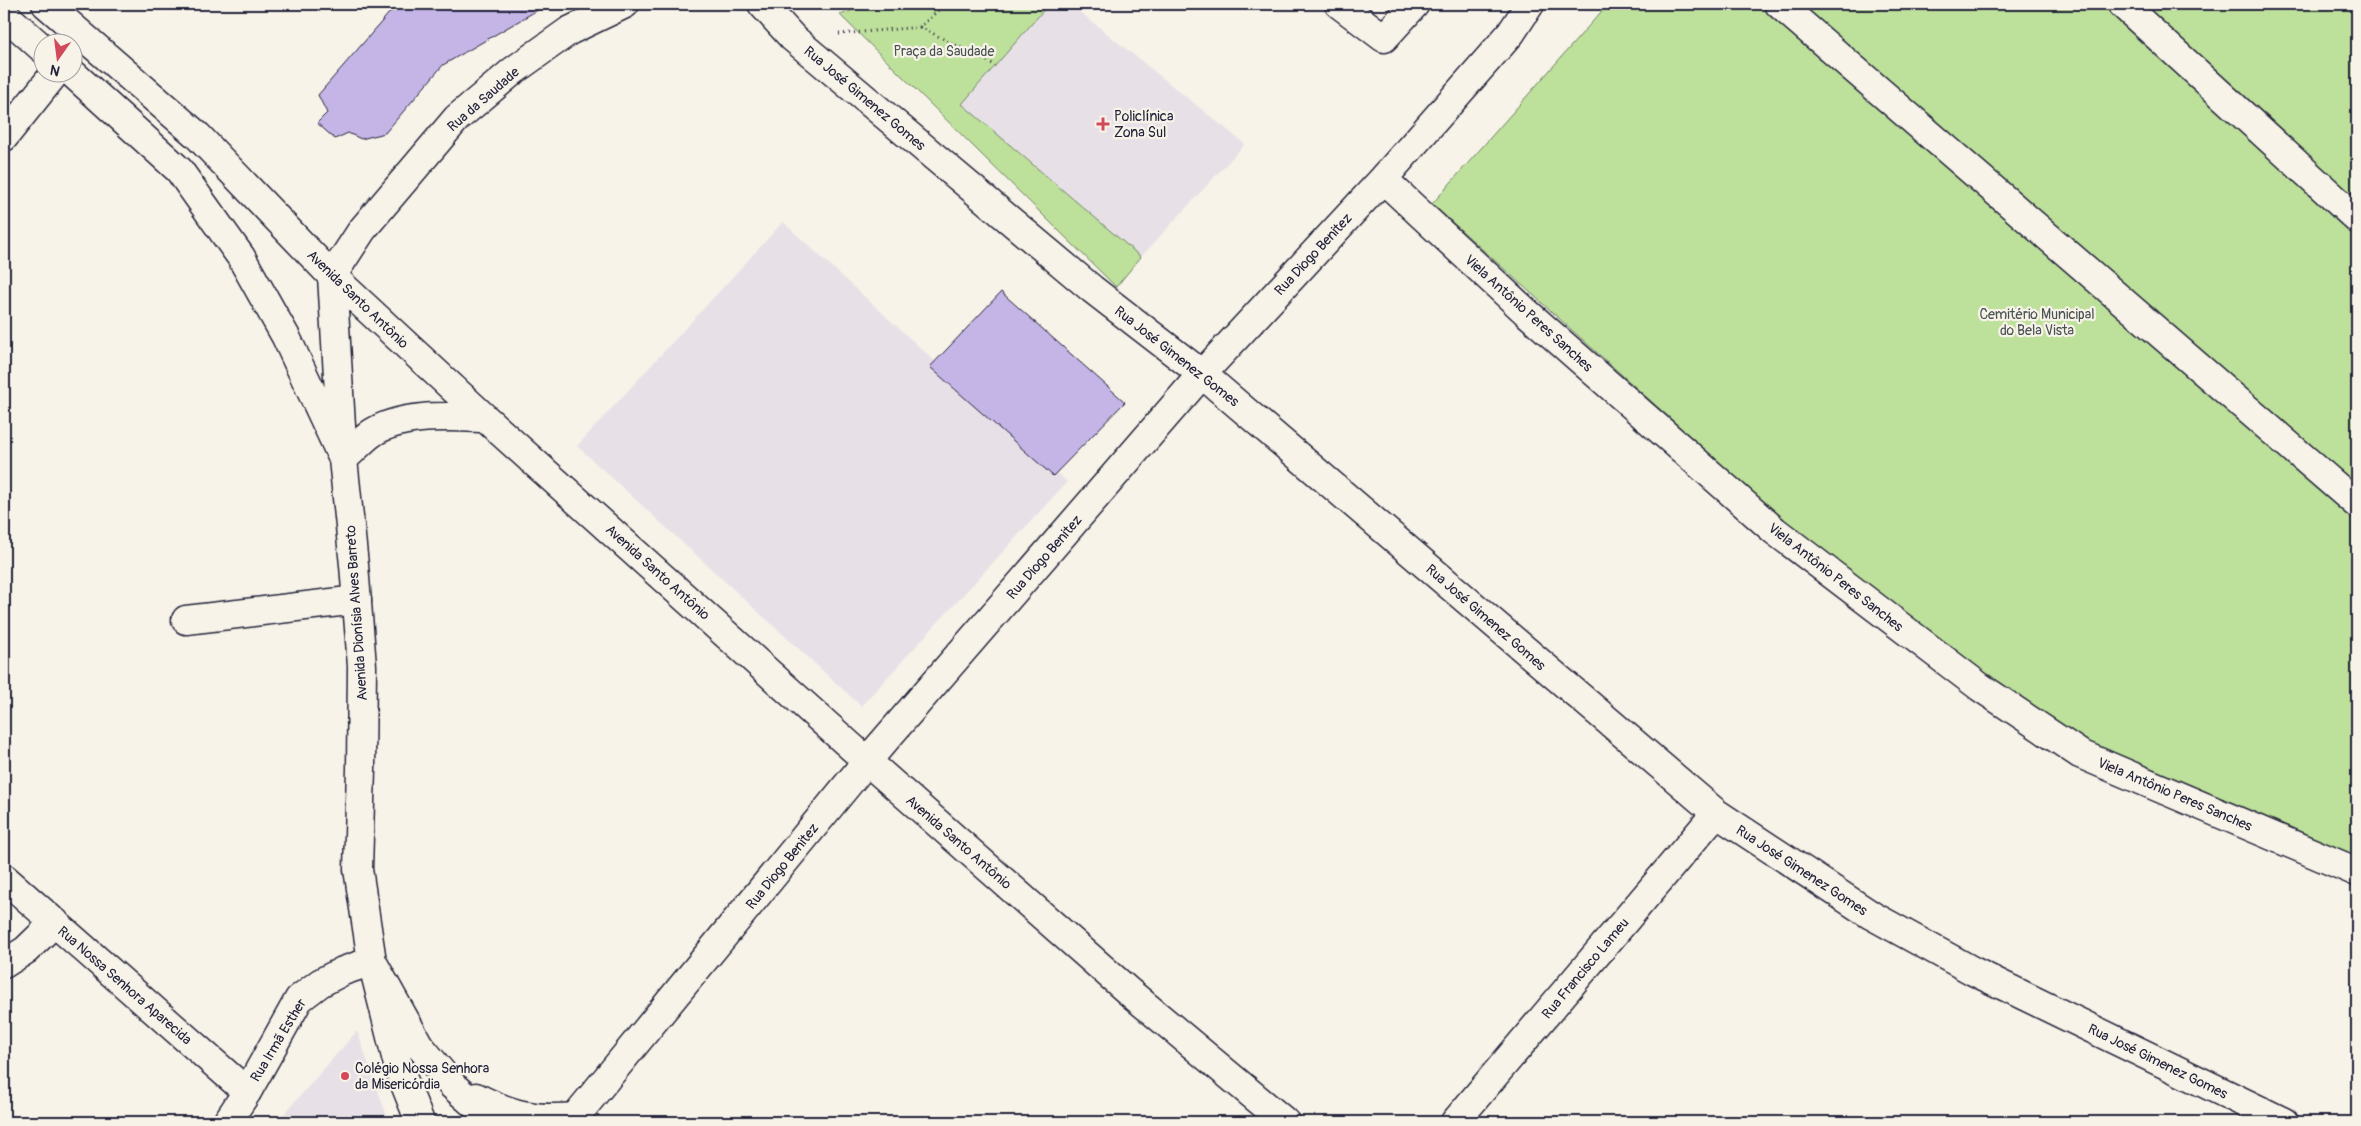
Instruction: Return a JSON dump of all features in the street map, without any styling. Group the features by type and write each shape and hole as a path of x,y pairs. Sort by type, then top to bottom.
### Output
{"street":[{"name":"Avenida Santo Antônio","path":"46,4 198,136 332,276 485,418 867,761 1128,991 1285,1122"},
{"name":"Rua da Saudade","path":"332,276 362,230 457,118 568,30 625,4"},
{"name":"Rua José Gimenez Gomes","path":"762,4 793,38 1092,289 1202,374 1716,813 1802,872 1896,929 1973,970 2284,1122"},
{"path":"1339,4 1384,38 1415,4"},
{"name":"Rua Diogo Benitez","path":"573,1120 867,761 1202,374 1383,179 1511,33 1530,4"},
{"path":"1779,4 2357,504"},
{"path":"2122,4 2357,219"},
{"path":"4,14 32,39"},
{"path":"4,137 48,82"},
{"name":"Avenida Dionísia Alves Barreto","path":"82,82 179,170 241,257 286,337 343,459 362,666 362,769 358,869 372,961 399,1069 420,1122"},
{"name":"Viela Antônio Peres Sanches","path":"1383,179 1525,311 1775,530 1980,687 2080,754 2357,872"},
{"path":"332,276 343,459"},
{"path":"343,459 373,433 404,421 438,417 485,418"},
{"path":"186,620 357,600"},
{"name":"Rua Francisco Lameu","path":"1455,1122 1716,813"},
{"name":"Rua Nossa Senhora Aparecida","path":"4,878 247,1092"},
{"path":"4,964 26,950 55,922"},
{"path":"372,961 419,1045 452,1085 494,1122"},
{"name":"Rua Irmã Esther","path":"227,1122 247,1092 300,999 320,983 343,971 372,961"},
{"path":"452,1085 497,1107 520,1115 548,1120 573,1120"}],"path":[{"path":"920,27 945,4"},
{"path":"793,38 920,27 995,65"}],"shaded area":[{"name":"Policlínica Zona Sul","path":"1049,4 1070,4 1245,144 1141,257 962,104"},
{"path":"783,222 1067,482 861,706 577,446"},
{"name":"Colégio Nossa Senhora da Misericórdia","path":"357,1031 389,1122 277,1122"}],"green space":[{"name":"Praça da Saudade","path":"870,4 1049,4 962,104 1141,257 1116,287 840,15"},
{"name":"Cemitério Municipal do Bela Vista","path":"1608,4 2357,4 2357,874 2003,718 1432,204"}],"building":[{"path":"397,4 548,4 443,65 385,133 361,139 348,133 335,139 317,123 327,113 318,95"},
{"path":"1001,292 1125,402 1053,476 930,367"}],"place":[{"name":"Policlínica Zona Sul","path":"1103,124"},
{"name":"Colégio Nossa Senhora da Misericórdia","path":"345,1076"}]}
